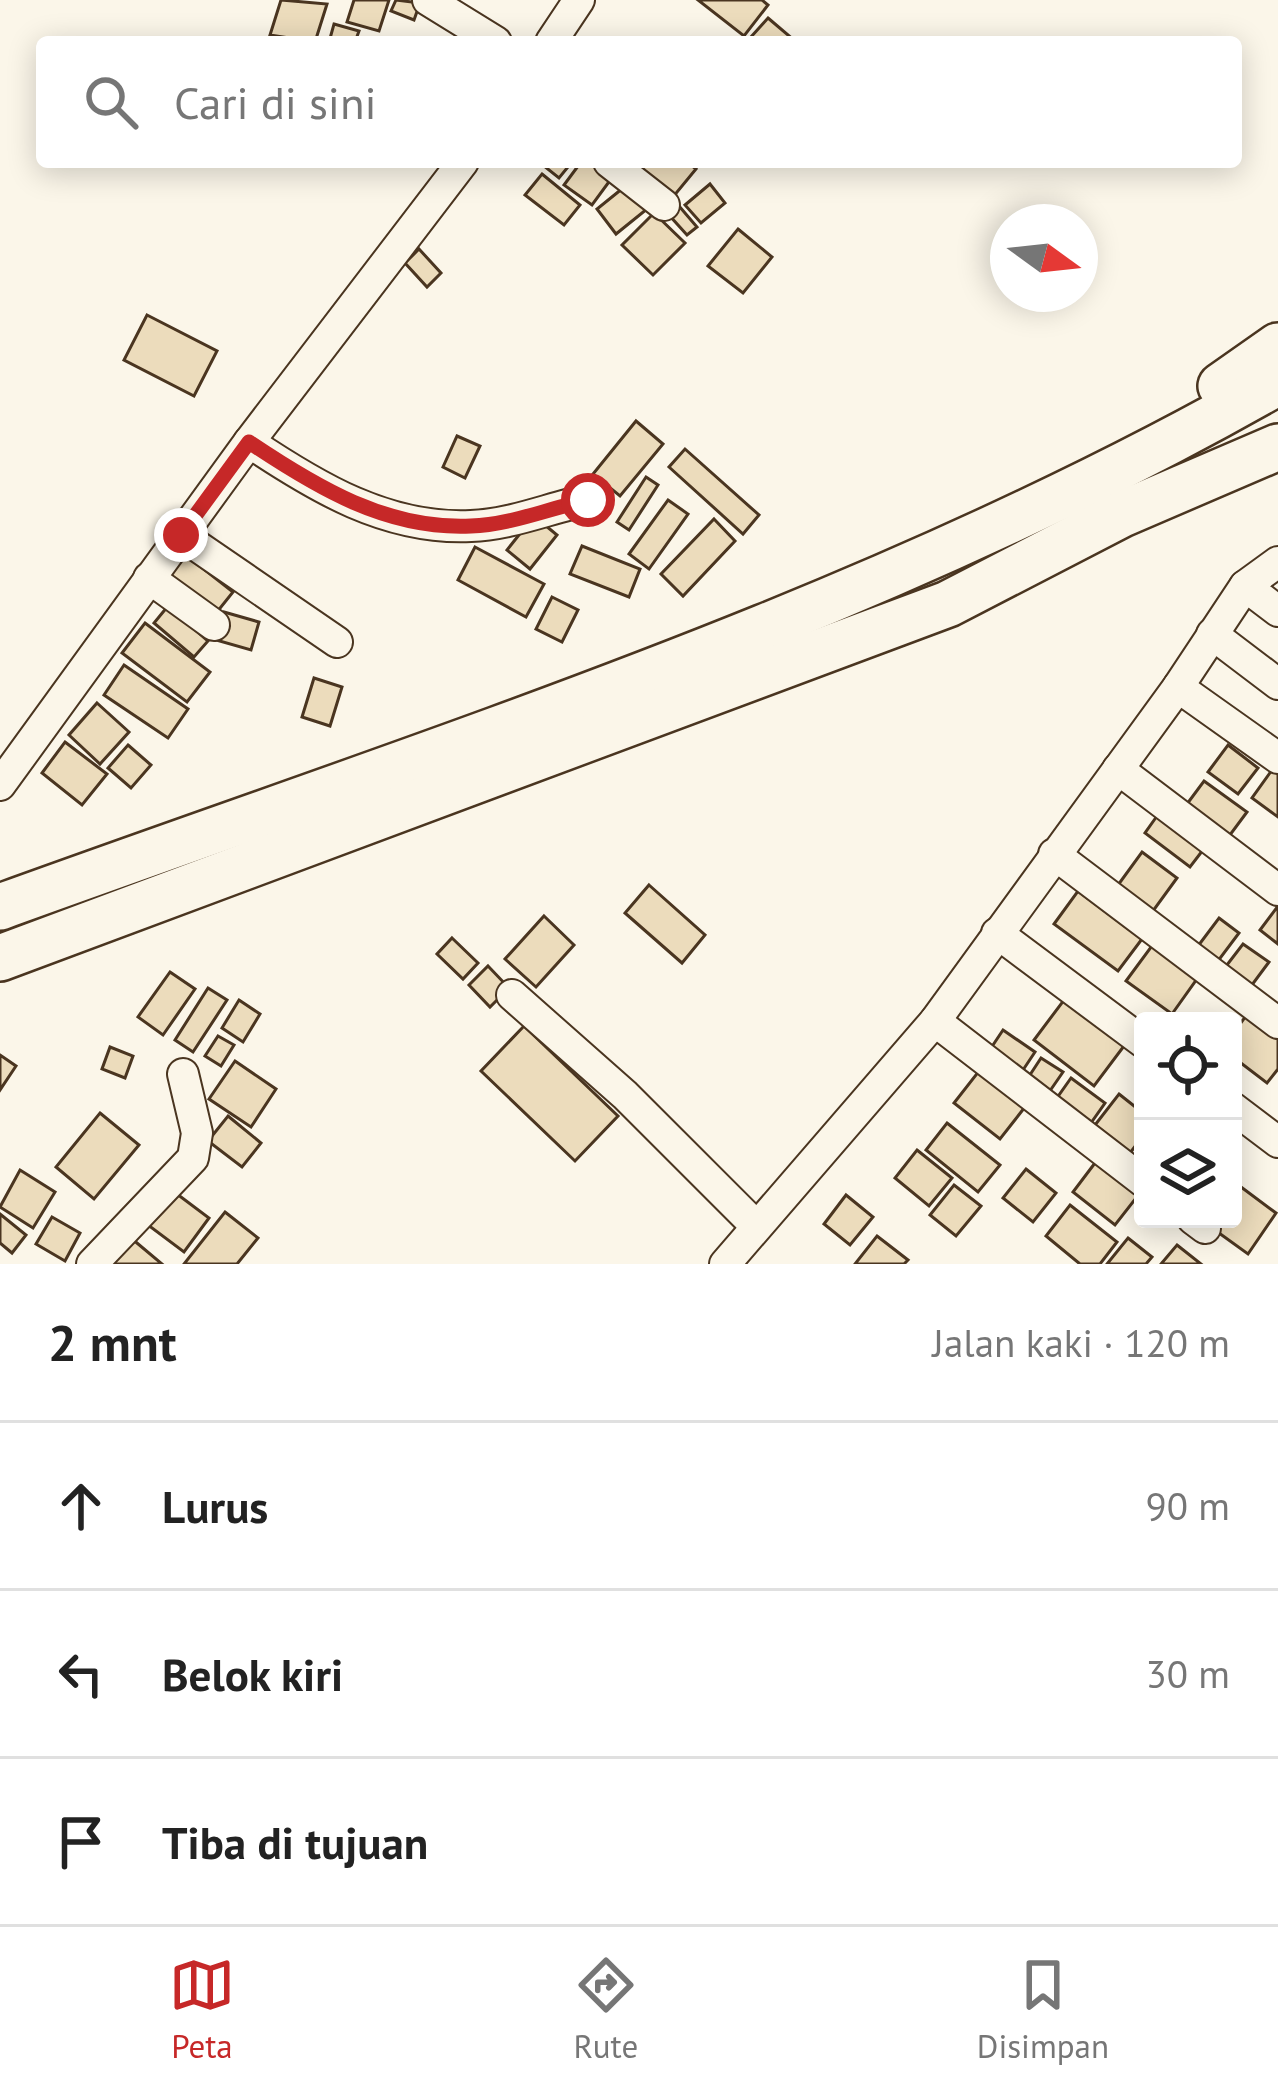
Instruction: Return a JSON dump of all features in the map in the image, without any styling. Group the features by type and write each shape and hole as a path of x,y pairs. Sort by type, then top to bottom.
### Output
{"highway":[{"path":"1081,484 1278,346"},
{"path":"0,907 788,621 954,550 1165,447 1278,382"},
{"path":"1196,480 1278,427"},
{"path":"2,957 948,604 1196,480 1278,446"}],"street":[{"path":"428,0 486,36"},
{"path":"555,36 579,0"},
{"path":"0,785 249,442 458,168"},
{"path":"616,168 664,205"},
{"path":"249,442 321,490 412,523 472,526 588,500"},
{"path":"181,535 337,642"},
{"path":"725,1264 935,1021 1178,687 1245,586 1278,562"},
{"path":"149,578 214,625"},
{"path":"1245,586 1278,611"},
{"path":"1212,634 1278,684"},
{"path":"1178,687 1278,758"},
{"path":"1118,769 1278,890"},
{"path":"1054,854 1278,1023"},
{"path":"997,933 1134,1035"},
{"path":"512,995 625,1096 756,1226"},
{"path":"935,1021 1134,1174"},
{"path":"92,1264 193,1158 197,1132 183,1074"},
{"path":"1242,1115 1278,1142"}],"building":[{"path":"281,0 327,4 317,36 270,35"},
{"path":"354,0 389,0 379,31 347,22"},
{"path":"396,0 420,3 414,20 391,11"},
{"path":"698,0 762,0 768,5 744,36"},
{"path":"768,18 789,36 752,36"},
{"path":"334,24 359,31 357,36 331,36"},
{"path":"546,168 567,168 559,178"},
{"path":"577,168 604,168 614,175 592,205 564,185"},
{"path":"637,168 696,169 673,197"},
{"path":"542,174 580,205 564,225 525,195"},
{"path":"628,184 647,209 616,234 597,209"},
{"path":"710,184 725,203 701,223 685,205"},
{"path":"679,206 697,227 687,235 669,215"},
{"path":"654,213 685,243 653,275 622,245"},
{"path":"738,229 772,257 743,293 708,266"},
{"path":"419,249 441,273 427,287 405,263"},
{"path":"147,315 217,351 194,396 124,360"},
{"path":"636,421 663,444 620,496 593,474"},
{"path":"457,436 480,446 465,478 443,467"},
{"path":"685,449 759,515 743,534 669,467"},
{"path":"646,477 658,485 629,530 617,522"},
{"path":"668,500 688,514 649,569 629,554"},
{"path":"534,516 557,535 530,569 507,550"},
{"path":"714,519 735,541 683,596 661,574"},
{"path":"582,546 640,569 629,597 570,574"},
{"path":"475,547 544,584 526,617 458,580"},
{"path":"182,552 233,592 213,617 162,577"},
{"path":"552,597 578,610 562,642 536,629"},
{"path":"168,606 208,641 194,657 154,623"},
{"path":"224,612 259,622 251,650 216,640"},
{"path":"145,623 210,672 187,702 122,653"},
{"path":"124,665 188,709 168,738 104,695"},
{"path":"314,678 342,687 330,726 302,717"},
{"path":"97,703 129,732 100,764 69,735"},
{"path":"65,742 107,774 82,805 42,773"},
{"path":"128,745 151,765 131,788 108,768"},
{"path":"1228,745 1258,768 1238,794 1208,772"},
{"path":"1272,770 1278,774 1278,817 1252,798"},
{"path":"1204,781 1247,812 1227,839 1184,808"},
{"path":"1157,816 1203,850 1190,867 1145,833"},
{"path":"1142,852 1177,878 1145,922 1110,896"},
{"path":"649,885 705,935 682,963 625,913"},
{"path":"1078,891 1142,939 1118,971 1054,924"},
{"path":"1278,906 1278,944 1260,930"},
{"path":"544,916 574,945 536,987 505,959"},
{"path":"1219,918 1239,933 1215,965 1195,950"},
{"path":"452,938 478,963 463,979 437,954"},
{"path":"1154,943 1199,976 1173,1012 1126,981"},
{"path":"1243,944 1269,962 1246,993 1220,974"},
{"path":"488,966 509,988 490,1007 469,985"},
{"path":"170,972 195,989 163,1035 138,1017"},
{"path":"208,988 227,1000 193,1052 175,1040"},
{"path":"239,1000 260,1014 243,1042 222,1028"},
{"path":"1064,1000 1124,1046 1094,1086 1034,1040"},
{"path":"1248,1013 1278,1036 1278,1069 1267,1083 1242,1064 1242,1021"},
{"path":"524,1026 618,1116 575,1161 481,1071"},
{"path":"1003,1030 1035,1052 1019,1076 987,1054"},
{"path":"218,1036 234,1045 221,1066 205,1056"},
{"path":"110,1047 133,1056 125,1078 102,1069"},
{"path":"0,1055 16,1066 0,1090"},
{"path":"1041,1058 1063,1072 1045,1098 1024,1084"},
{"path":"235,1061 276,1089 251,1127 209,1099"},
{"path":"979,1071 1025,1107 1000,1139 954,1103"},
{"path":"1071,1078 1105,1103 1086,1130 1052,1105"},
{"path":"1119,1094 1134,1106 1134,1148 1130,1153 1095,1125"},
{"path":"100,1113 139,1145 94,1199 56,1167"},
{"path":"228,1116 261,1143 242,1167 208,1141"},
{"path":"947,1123 1000,1165 978,1192 926,1150"},
{"path":"917,1150 952,1178 929,1206 895,1178"},
{"path":"1098,1159 1134,1188 1134,1201 1115,1225 1073,1192"},
{"path":"1026,1169 1056,1193 1033,1222 1003,1198"},
{"path":"20,1170 55,1192 33,1228 0,1207"},
{"path":"954,1185 981,1206 956,1236 930,1215"},
{"path":"169,1188 209,1218 184,1252 144,1222"},
{"path":"1242,1188 1276,1213 1248,1254 1212,1228 1242,1228"},
{"path":"846,1195 873,1217 850,1245 824,1224"},
{"path":"1070,1205 1117,1242 1100,1264 1080,1264 1046,1236"},
{"path":"225,1212 258,1238 237,1264 184,1264"},
{"path":"0,1214 26,1235 12,1253 0,1243"},
{"path":"52,1217 80,1233 65,1261 36,1244"},
{"path":"877,1236 908,1260 904,1264 855,1264"},
{"path":"131,1238 162,1264 110,1264"},
{"path":"1128,1238 1152,1257 1146,1264 1107,1264"},
{"path":"1177,1245 1201,1264 1161,1264"}],"route":[{"path":"181,535 249,442 321,490 412,523 472,526 588,500"}]}
